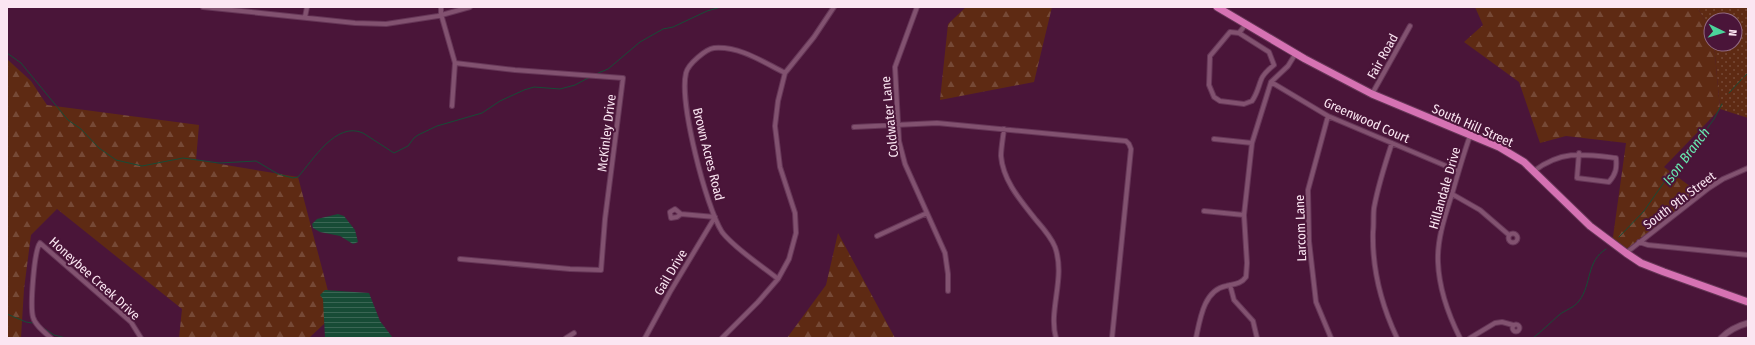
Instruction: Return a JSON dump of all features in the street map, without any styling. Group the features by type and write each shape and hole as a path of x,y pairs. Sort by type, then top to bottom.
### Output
{"main road":[{"name":"South Hill Street","path":"1217,7 1296,53 1372,94 1499,147 1524,162 1590,226 1626,253 1656,270 1748,302"}],"street":[{"path":"202,7 354,23 386,24 407,21 470,7"},
{"path":"305,17 307,7"},
{"path":"442,7 441,14 455,63 452,106"},
{"path":"722,338 758,302 778,279 789,259 796,233 795,213 780,167 775,126 778,101 785,73 814,37 834,7"},
{"name":"Coldwater Lane","path":"917,7 895,67 901,154 948,261 948,291"},
{"path":"1239,33 1246,24"},
{"name":"Fair Road","path":"1372,94 1410,26"},
{"path":"1230,32 1239,33 1269,52 1274,65 1266,71 1261,79 1260,88 1252,101 1244,104 1220,101 1214,96 1209,85 1210,56 1230,32"},
{"name":"Brown Acres Road","path":"778,279 742,251 723,232 715,217 704,188 693,141 686,102 686,72 697,57 713,48 741,51 785,73"},
{"path":"1196,338 1210,295 1221,287 1243,281 1248,272 1244,215 1252,143 1271,82 1288,66 1296,53"},
{"name":"McKinley Drive","path":"455,63 515,70 623,78 605,219 601,270 570,269 460,259"},
{"name":"Greenwood Court","path":"1271,82 1328,116 1458,171"},
{"name":"Larcom Lane","path":"1328,116 1308,190 1308,212 1309,241 1316,302 1331,338"},
{"path":"854,127 937,123 1126,141 1131,149 1112,338"},
{"path":"1004,129 1001,156 1009,182 1049,236 1057,255 1059,275 1054,326 1056,338"},
{"name":"Hillandale Drive","path":"1460,338 1449,314 1441,286 1438,262 1445,213 1470,136"},
{"path":"1214,139 1252,143"},
{"path":"1392,143 1374,208 1373,254 1378,286 1387,317 1397,338"},
{"path":"1534,171 1555,158 1579,153 1616,158 1614,177 1609,182 1577,178 1579,153"},
{"name":"South 9th Street","path":"1626,253 1723,179 1748,168"},
{"path":"1452,194 1480,210 1509,235"},
{"path":"1204,211 1244,215"},
{"path":"877,236 927,213"},
{"path":"681,214 715,217"},
{"name":"Gail Drive","path":"645,338 666,298 715,217"},
{"path":"1639,242 1648,245 1748,255"},
{"name":"Honeybee Creek Drive","path":"50,338 36,322 32,313 36,252 39,244 41,243 131,322 141,338"},
{"path":"1230,285 1234,300 1253,321 1257,338"},
{"path":"1470,338 1495,323 1502,322 1513,325"},
{"path":"1721,338 1729,330 1739,325 1748,323"},
{"path":"566,338 574,333"}],"green space":[{"path":"966,7 1052,7 1034,82 940,100 948,24"},
{"path":"1475,7 1697,7 1703,17 1703,52 1715,52 1720,109 1664,167 1702,195 1624,251 1612,244 1626,143 1566,136 1540,143 1519,82 1464,42 1483,25"},
{"path":"1697,7 1748,7 1748,118 1720,109 1715,52 1743,52 1743,12 1703,12 1703,17"},
{"path":"7,59 31,81 47,105 199,125 196,160 298,177 328,291 324,302 324,324 309,338 179,338 182,309 57,209 31,235 24,289 21,338 7,338"},
{"path":"838,233 895,338 787,338 826,285"}],"shaded area":[{"path":"338,214 344,216 355,230 358,242 353,244 340,236 320,232 313,228 312,224 317,219"},
{"path":"325,290 369,293 380,321 393,338 325,338 323,299 320,295"}],"waterway":[{"path":"596,74 608,69 640,42 663,29 673,27 707,11 721,7"},
{"path":"7,53 21,63 68,120 81,129 99,148 116,160 142,166 183,158 219,163 256,161 278,174 293,178 298,177 326,144 344,132 353,131 363,133 394,153 408,146 418,135 437,126 482,113 500,101 524,90 534,87 560,89 575,85 590,77"},
{"name":"Ison Branch","path":"1744,77 1748,73"},
{"name":"Ison Branch","path":"1729,93 1742,79"},
{"name":"Ison Branch","path":"1619,237 1644,211 1667,178 1695,145 1714,119 1722,104"},
{"name":"Ison Branch","path":"1533,338 1559,315 1579,301 1586,287 1595,260 1606,249"},
{"path":"7,314 26,322 33,323"},
{"path":"42,327 54,335 66,338"}]}
